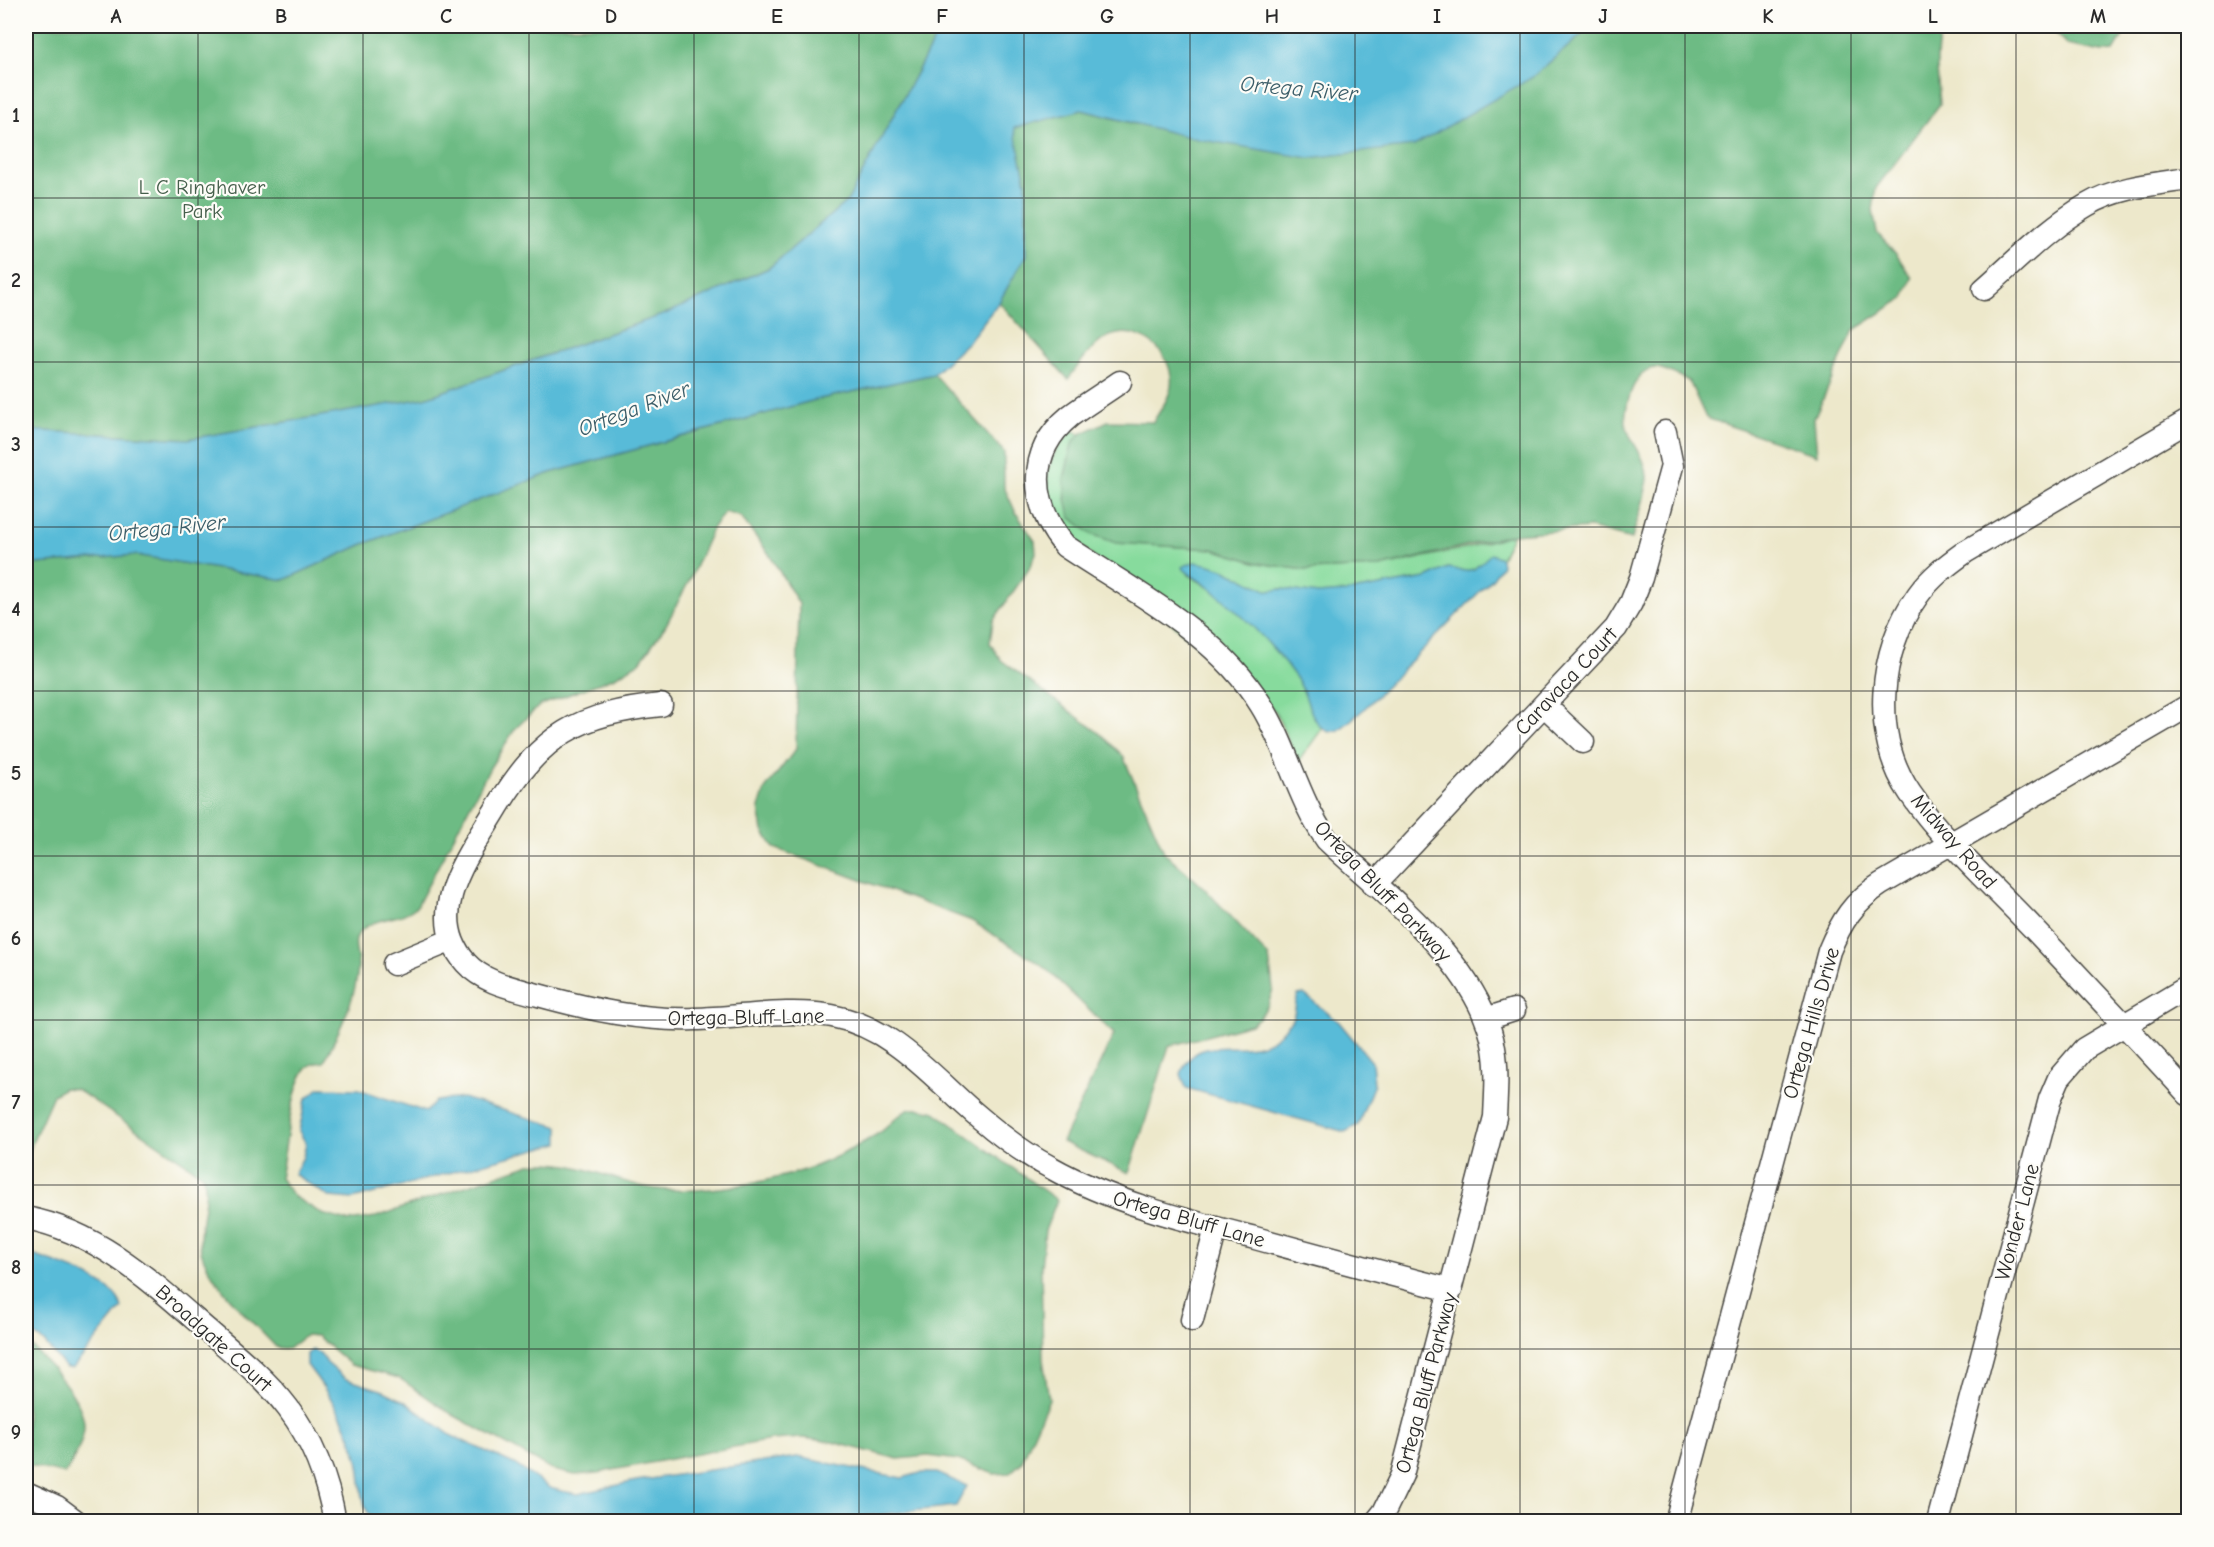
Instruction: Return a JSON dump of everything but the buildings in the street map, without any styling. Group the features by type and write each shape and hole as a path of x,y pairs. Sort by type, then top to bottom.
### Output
{"street":[{"path":"1984,289 2033,245 2087,204 2135,187 2188,178"},
{"name":"Ortega Bluff Parkway","path":"1120,382 1069,417 1050,438 1041,459 1037,485 1040,505 1049,527 1065,546 1196,633 1224,657 1262,706 1312,819 1327,840 1439,946 1472,989 1486,1019 1495,1058 1495,1117 1451,1290 1402,1475 1384,1512 1376,1521"},
{"name":"Midway Road","path":"2188,421 1965,552 1938,572 1917,596 1903,621 1885,677 1884,707 1888,737 1896,764 1910,793 1952,843 2188,1094"},
{"name":"Caravaca Court","path":"1374,885 1617,628 1631,603 1641,578 1672,466 1665,432"},
{"name":"Ortega Bluff Lane","path":"661,705 616,710 578,723 551,739 526,763 456,877 449,897 447,915 452,940 465,963 483,977 506,986 595,1011 646,1018 692,1019 801,1012 834,1016 864,1026 891,1039 978,1116 1047,1166 1098,1191 1216,1228 1451,1290"},
{"path":"1544,705 1583,742"},
{"name":"Ortega Hills Drive","path":"1676,1521 1829,951 1850,909 1865,894 2188,706"},
{"path":"394,964 452,940"},
{"name":"Wonder Lane","path":"1938,1521 2050,1099 2070,1062 2084,1049 2188,987"},
{"path":"1486,1019 1514,1010"},
{"name":"Broadgate Court","path":"26,1218 75,1234 135,1267 260,1376 289,1409 315,1451 332,1501 335,1521"},
{"path":"1192,1320 1216,1228"},
{"path":"26,1493 57,1506 77,1521"}],"green space":[{"name":"L C Ringhaver Park","path":"26,26 948,26 938,33 848,200 769,268 665,314 425,398 188,439 26,430"},
{"path":"1592,26 1943,26 1937,55 1940,104 1876,188 1873,210 1877,233 1896,254 1912,278 1904,298 1854,330 1814,419 1817,455 1706,418 1689,381 1668,371 1655,368 1647,370 1640,376 1627,403 1627,429 1642,457 1647,476 1644,499 1632,539 1590,528 1513,534 1380,567 1305,570 1258,563 1213,549 1116,543 1091,534 1070,517 1064,480 1072,444 1080,434 1108,421 1153,422 1169,395 1171,376 1164,357 1150,342 1131,334 1120,334 1110,336 1098,344 1068,379 999,302 1026,255 1026,182 1013,128 1082,110 1135,124 1531,78"},
{"path":"2049,26 2125,26 2122,38 2114,51 2102,52 2067,45"},
{"path":"934,374 1004,452 1004,487 1016,513 1035,541 1036,553 1029,569 993,621 990,643 1001,660 1102,735 1123,756 1164,852 1203,887 1269,957 1273,989 1268,1005 1260,1017 1251,1024 1169,1046 1129,1173 1062,1142 1114,1034 1043,966 972,921 774,848 763,831 759,808 765,789 796,749 799,604 769,554 741,517 725,512 713,527 666,625 640,662 615,677 539,706 515,729 491,766 417,906 404,914 369,925 359,933 356,938 358,967 354,992 324,1062 308,1067 299,1082 292,1108 280,1178 293,1196 322,1214 348,1221 376,1217 530,1164 574,1166 645,1187 677,1190 712,1189 793,1174 832,1159 868,1140 908,1110 935,1112 1057,1200 1045,1231 1041,1267 1043,1359 1049,1399 1021,1463 1010,1473 994,1474 958,1460 928,1456 898,1459 832,1442 803,1438 771,1440 597,1473 575,1475 553,1470 453,1415 399,1378 351,1365 317,1336 306,1335 288,1349 276,1347 230,1298 209,1270 203,1256 200,1235 205,1200 203,1175 76,1089 64,1088 53,1095 26,1156 26,565 135,555 284,580 361,545 550,473 815,400"},
{"path":"1071,430 1080,434 1072,444 1064,479 1116,543 1213,549 1258,563 1305,570 1380,567 1470,547 1513,534 1501,558 1491,555 1474,569 1465,571 1448,568 1426,578 1346,592 1318,594 1282,589 1268,591 1223,569 1189,575 1219,595 1249,621 1288,665 1301,686 1322,729 1298,762 1275,711 1077,543 1065,529 1050,502 1047,488 1052,459 1059,445"},
{"path":"26,1341 62,1380 83,1415 82,1438 78,1451 65,1474 26,1465"}],"water":[{"name":"Ortega River","path":"948,26 1592,26 1531,78 1414,146 1309,158 1197,139 1082,110 1014,128 1026,182 1026,255 999,302 968,342 934,374 815,400 550,473 361,545 284,580 135,555 26,565 26,430 188,439 425,398 665,314 769,268 848,200 938,33"},
{"path":"1491,554 1501,558 1502,565 1493,578 1363,710 1339,730 1329,732 1317,722 1297,679 1268,642 1223,599 1182,567 1194,562 1206,564 1223,569 1268,591 1282,589 1318,594 1346,592 1426,578 1448,568 1465,571 1474,569"},
{"path":"1304,994 1339,1022 1372,1062 1374,1084 1358,1125 1345,1132 1186,1088 1181,1074 1189,1059 1200,1051 1213,1048 1258,1045 1272,1040 1292,1020 1298,995"},
{"path":"319,1088 358,1089 426,1112 436,1101 463,1098 559,1127 559,1143 353,1199 329,1197 294,1174 303,1157 306,1144 299,1131 306,1099"},
{"path":"26,1253 81,1273 109,1289 118,1298 122,1308 73,1368 66,1368 44,1342 26,1329"},
{"path":"312,1350 320,1353 327,1363 346,1379 384,1391 404,1401 452,1436 514,1464 550,1488 561,1491 578,1494 636,1481 797,1457 902,1478 920,1473 937,1473 967,1486 956,1506 868,1516 849,1521 379,1521 370,1515 365,1505 358,1460 344,1422 307,1365 307,1354"}]}
